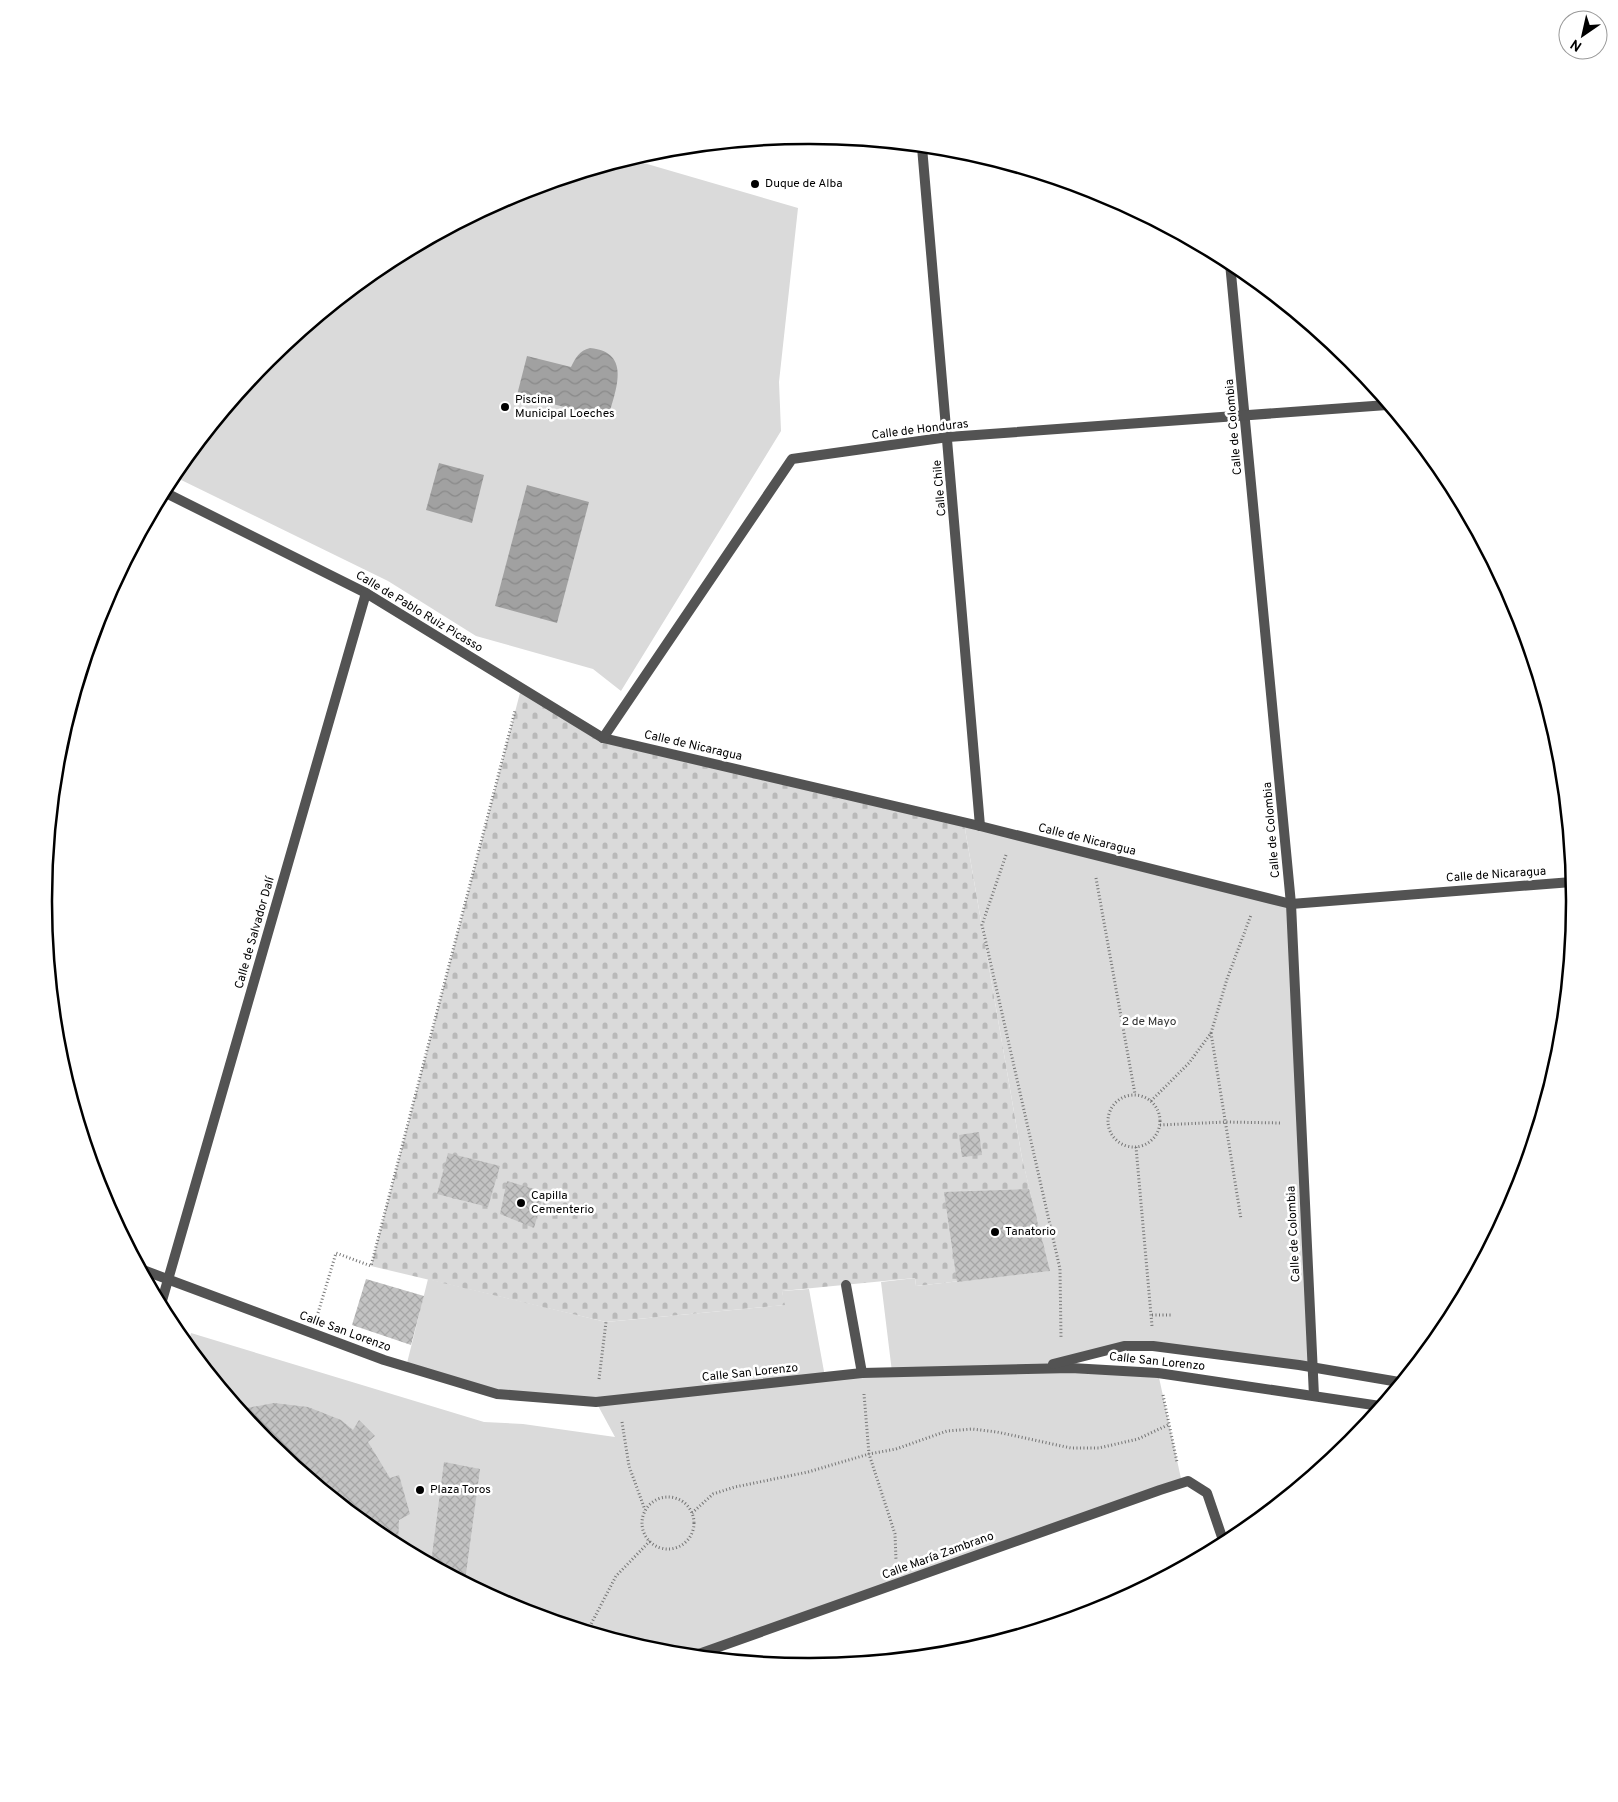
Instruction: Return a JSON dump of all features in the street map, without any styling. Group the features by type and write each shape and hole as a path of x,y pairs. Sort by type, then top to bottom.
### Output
{"street":[{"name":"Calle Chile","path":"923,153 980,826"},
{"name":"Calle de Colombia","path":"1231,273 1291,904 1314,1396"},
{"name":"Calle de Honduras","path":"602,738 792,459 948,437 1381,405"},
{"name":"Calle de Pablo Ruiz Picasso","path":"171,496 366,593 602,738"},
{"name":"Calle de Salvador Dalí","path":"164,1295 366,593"},
{"name":"Calle de Nicaragua","path":"602,738 980,826 1291,904 1565,883"},
{"name":"Calle San Lorenzo","path":"151,1273 384,1360 497,1394 596,1402 862,1373 1071,1368 1158,1373 1373,1405"},
{"path":"846,1285 862,1373"},
{"path":"1033,1369 1124,1346 1153,1346 1313,1367 1393,1381"},
{"path":"1185,1482 1207,1494 1221,1535"},
{"name":"Calle María Zambrano","path":"708,1651 1185,1482"}],"path":[{"path":"312,1334 336,1253 372,1266 521,689"},
{"path":"1013,835 997,876 982,924 1060,1269 1061,1362"},
{"path":"1092,854 1135,1094"},
{"path":"1151,1101 1189,1062 1211,1032 1227,979 1258,896"},
{"path":"1211,1032 1241,1219"},
{"path":"1135,1094 1151,1101 1157,1107 1160,1125 1152,1140 1136,1148 1120,1144 1109,1130 1108,1122 1108,1113 1118,1099 1135,1094"},
{"path":"1160,1125 1226,1122 1301,1123"},
{"path":"1136,1148 1152,1315 1153,1346"},
{"path":"1152,1315 1173,1315"},
{"path":"596,1402 606,1322"},
{"path":"862,1373 869,1454 895,1534 897,1584"},
{"path":"1158,1373 1185,1482"},
{"path":"618,1400 629,1466 646,1510 643,1526 650,1541 666,1549 683,1544 693,1531 692,1514 682,1501 674,1498 658,1499 646,1510"},
{"path":"692,1514 713,1494 735,1487 808,1472 869,1454 896,1449 947,1431 972,1428 1071,1448 1099,1448 1138,1439 1170,1424"},
{"path":"591,1625 616,1576 650,1541"}],"green space":[{"name":"Piscina Municipal Loeches","path":"644,163 798,208 779,382 781,431 621,691 593,669 476,636 388,581 181,480 209,440 240,402 310,332 348,301 389,272 431,246 474,223 519,202 613,170"},
{"path":"521,689 603,738 964,823 1022,1158 1050,1271 916,1286 915,1278 782,1291 785,1305 606,1322 371,1266"},
{"name":"2 de Mayo","path":"964,823 1291,904 1313,1367 1136,1346 1036,1368 1158,1373 1182,1483 708,1651 661,1643 613,1632 566,1617 519,1600 431,1556 389,1530 348,1501 310,1470 240,1400 190,1336 191,1333 484,1422 523,1424 615,1437 596,1402 497,1394 406,1367 428,1279 606,1322 784,1305 782,1291 809,1289 825,1377 892,1372 881,1282 915,1278 916,1286 1049,1271 1022,1158"}],"water":[{"path":"590,348 603,351 612,357 616,365 617,385 608,418 517,395 527,356 571,367 578,355"},
{"path":"439,463 484,475 472,523 426,510"},
{"path":"527,485 589,502 557,623 495,606"}],"building":[{"path":"979,1132 982,1155 962,1157 959,1135"},
{"path":"448,1153 500,1166 488,1207 437,1194"},
{"name":"Capilla Cementerio","path":"507,1181 544,1192 534,1228 500,1214"},
{"name":"Tanatorio","path":"1029,1189 1050,1271 957,1282 944,1192"},
{"path":"366,1279 424,1296 411,1345 352,1325"},
{"path":"274,1403 308,1407 341,1420 353,1430 359,1420 375,1436 368,1442 390,1478 399,1475 410,1514 399,1520 398,1536 348,1501 310,1470 247,1408"},
{"path":"444,1462 480,1469 466,1575 432,1556"}],"place":[{"name":"Duque de Alba","path":"755,184"},
{"name":"Piscina Municipal Loeches","path":"505,407"},
{"name":"Capilla Cementerio","path":"521,1203"},
{"name":"Tanatorio","path":"995,1232"},
{"name":"Plaza Toros","path":"420,1490"}]}
